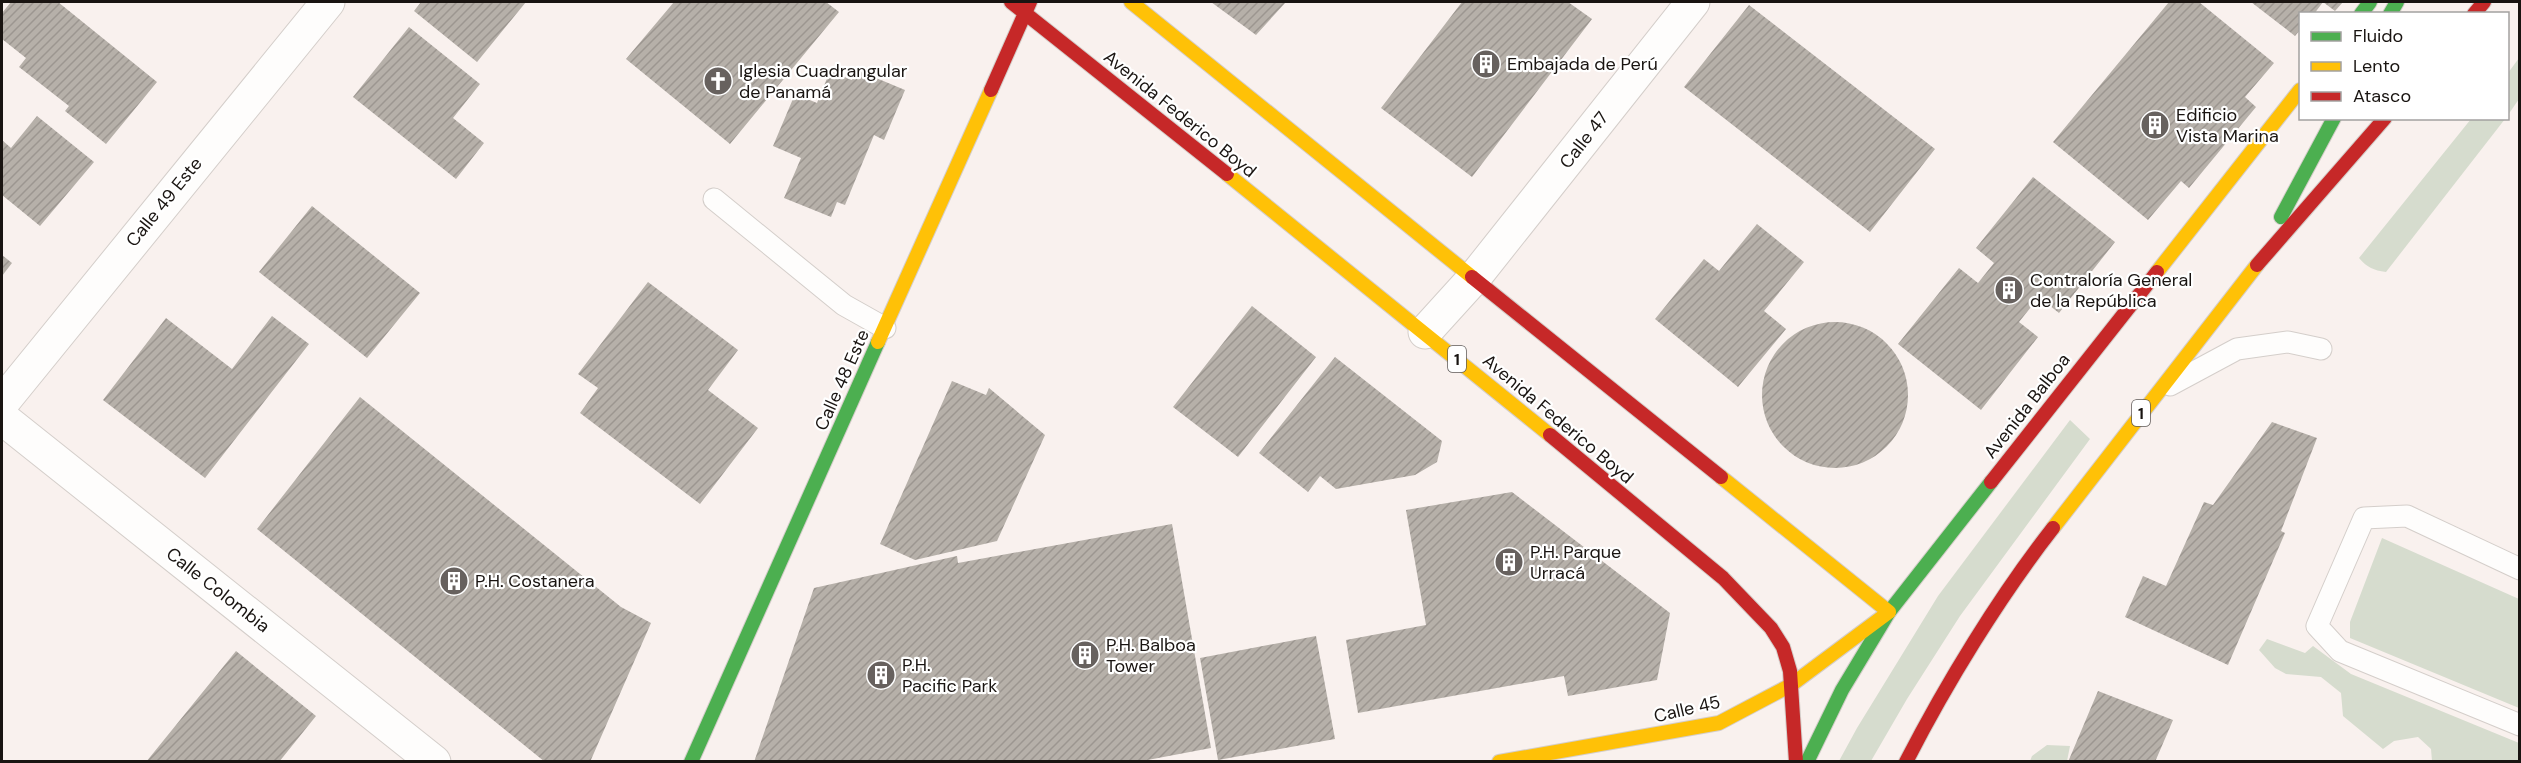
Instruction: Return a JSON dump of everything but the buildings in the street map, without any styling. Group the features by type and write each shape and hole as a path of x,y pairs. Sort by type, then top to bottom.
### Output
{"main road":[{"name":"Avenida Federico Boyd","path":"1011,2 1028,7 1723,578 1758,611 1784,649 1791,685 1796,762"},
{"path":"1131,2 1889,612"},
{"name":"Calle 48 Este","path":"692,762 1028,7"},
{"name":"Avenida Balboa","path":"1807,762 1842,690 1889,612 2299,93"},
{"path":"2254,268 2333,120"},
{"name":"1","path":"1906,762 1923,727 1995,611 2049,533 2254,268 2383,120"},
{"name":"Calle 45","path":"1499,762 1719,723 1791,685 1889,612"}],"street":[{"name":"Calle 49 Este","path":"2,403 328,2"},
{"name":"Calle 47","path":"1425,332 1474,278 1693,2"},
{"name":"Calle Colombia","path":"2,418 434,762"}],"lane":[{"path":"714,199 844,305 885,328"},
{"path":"2158,391 2237,349 2289,342 2321,349"},
{"path":"2520,570 2407,516 2364,518 2317,626 2340,651 2520,725"}],"shaded area":[{"path":"2519,58 2519,99 2509,114 2509,72"},
{"path":"2470,120 2504,120 2386,272 2368,266 2359,258"},
{"path":"2070,420 2090,439 1960,616 1871,761 1839,761 1938,596"},
{"path":"2382,538 2519,599 2519,708 2350,638 2350,622"},
{"path":"2267,639 2305,653 2313,646 2351,674 2519,743 2519,761 2432,761 2431,749 2418,737 2394,741 2383,749 2343,716 2341,693 2321,677 2286,674 2275,668 2259,650"},
{"path":"2047,745 2070,746 2067,761 2030,761 2032,756"}],"traffic: fast":[{"path":"2362,12 2370,2"},
{"path":"2391,12 2397,2"},
{"path":"2281,217 2333,120"},
{"path":"691,762 878,342"},
{"path":"1807,762 1842,690 1889,612 1991,482"}],"traffic: slow":[{"path":"1131,2 1472,277"},
{"path":"878,342 991,90"},
{"path":"2157,272 2299,91"},
{"path":"1227,174 1550,435"},
{"path":"2053,528 2257,265"},
{"path":"1721,477 1889,612"},
{"path":"1499,762 1719,723 1791,685 1889,612"}],"traffic: jam":[{"path":"1011,2 1227,174"},
{"path":"991,90 1030,2"},
{"path":"2476,12 2484,2"},
{"path":"2257,265 2383,120"},
{"path":"1991,482 2157,272"},
{"path":"1472,277 1721,477"},
{"path":"1550,435 1723,578 1771,628 1783,647 1790,671 1796,762"},
{"path":"1906,762 1974,642 2053,528"}],"place":[{"name":"Embajada de Perú","path":"1486,64"},
{"name":"Iglesia Cuadrangular de Panamá","path":"718,81"},
{"name":"Edificio Vista Marina","path":"2155,125"},
{"name":"Contraloría General de la República","path":"2009,290"},
{"name":"P.H. Parque Urracá","path":"1509,562"},
{"name":"P.H. Costanera","path":"454,581"},
{"name":"P.H. Balboa Tower","path":"1085,655"},
{"name":"P.H. Pacific Park","path":"881,675"}]}
